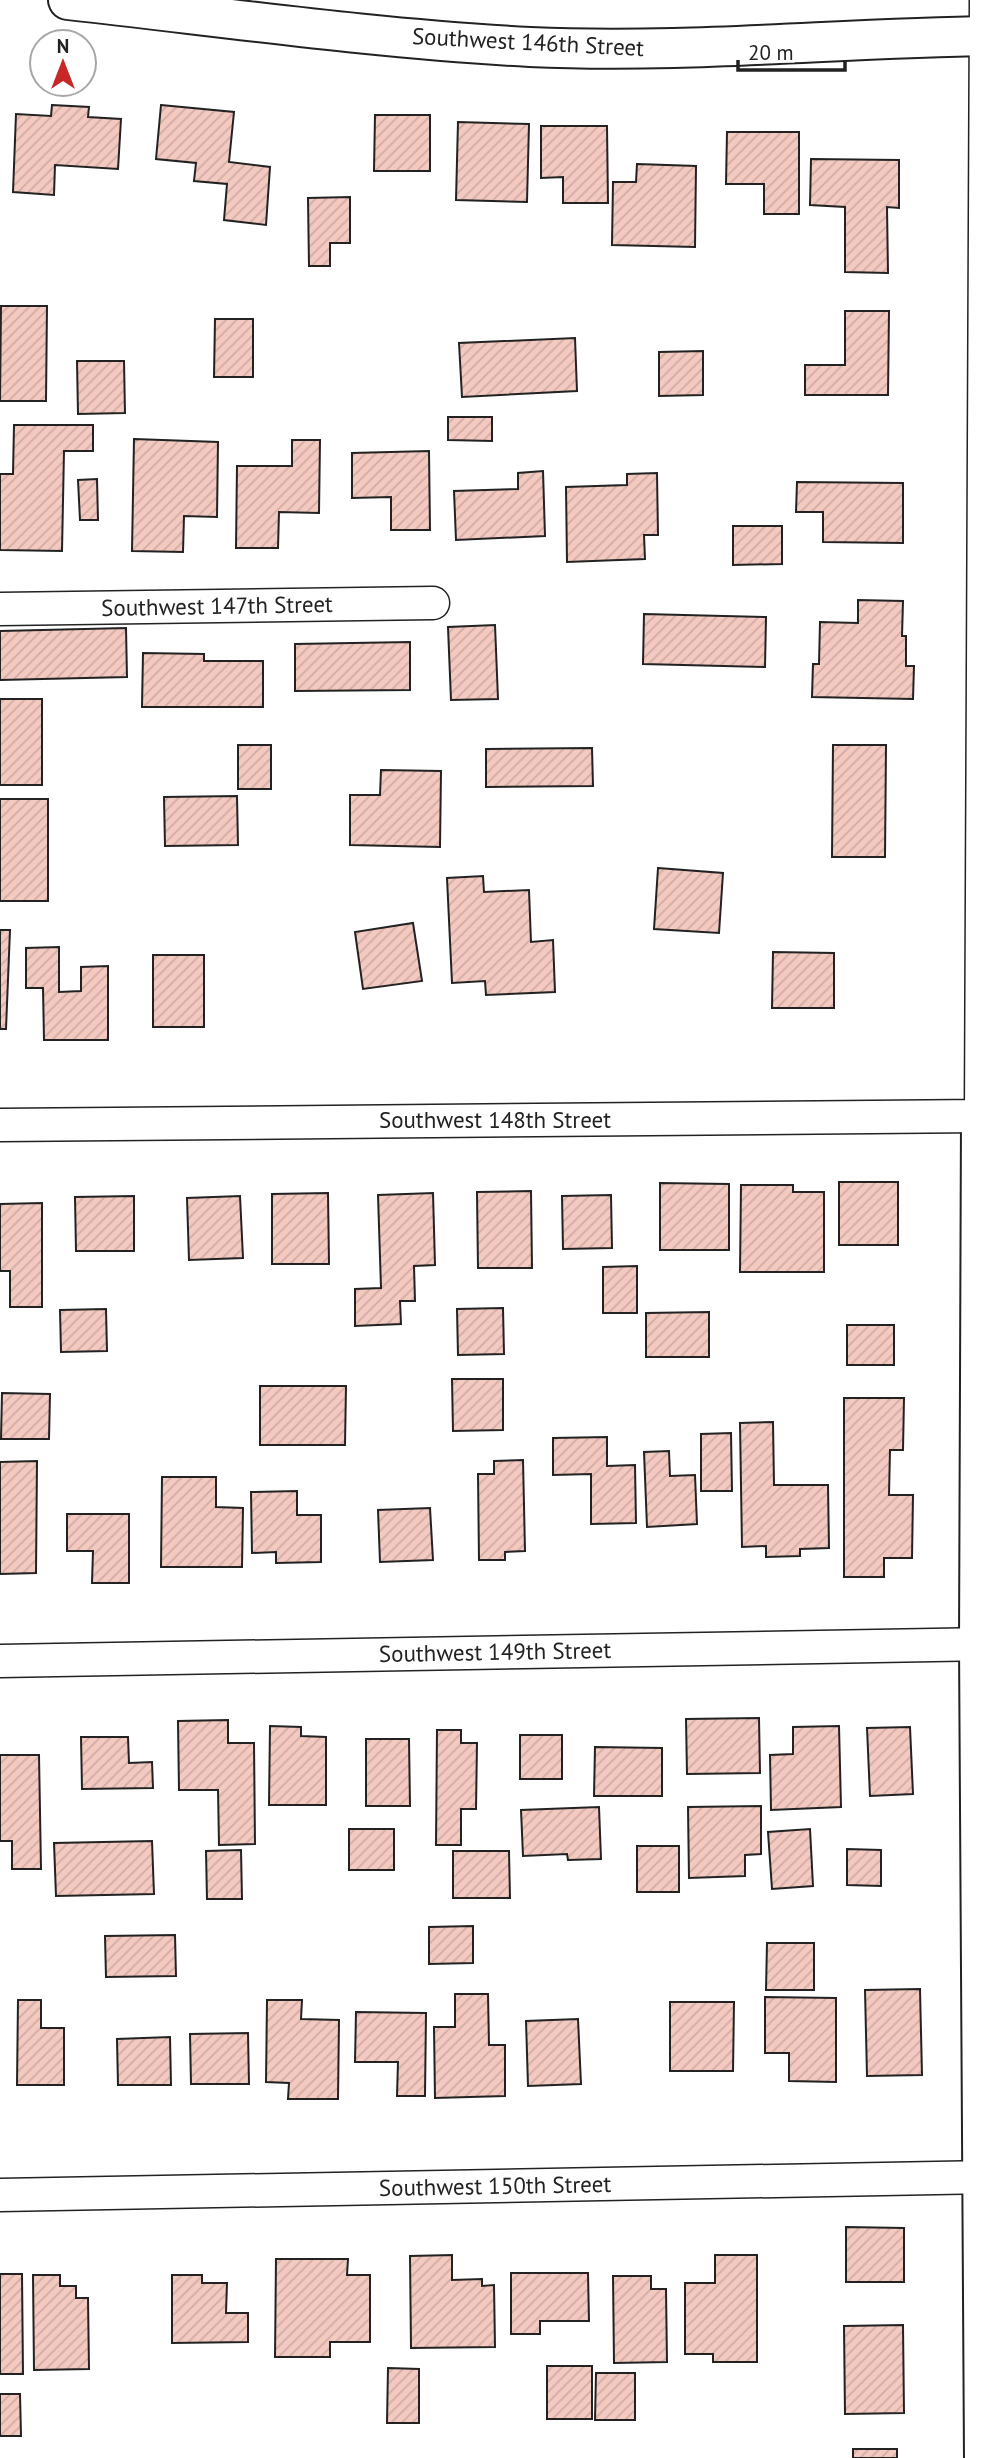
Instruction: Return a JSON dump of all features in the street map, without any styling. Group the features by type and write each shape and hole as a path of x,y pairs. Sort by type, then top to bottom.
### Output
{"street":[{"name":"Southwest 146th Street","path":"68,0 381,35 531,47 694,48 987,24"},
{"path":"984,2458 987,24"},
{"name":"Southwest 147th Street","path":"0,609 433,603"},
{"name":"Southwest 148th Street","path":"0,1125 986,1116"},
{"name":"Southwest 149th Street","path":"0,1661 984,1644"},
{"name":"Southwest 150th Street","path":"0,2195 986,2177"}],"building":[{"path":"52,105 89,107 88,117 121,119 118,169 55,165 54,195 13,192 16,114 51,116"},
{"path":"161,105 234,112 229,162 270,167 266,225 224,220 227,184 194,181 196,163 156,159"},
{"path":"375,115 430,115 430,171 374,171"},
{"path":"458,122 529,124 527,202 456,200"},
{"path":"541,126 607,126 608,203 563,203 563,177 541,178"},
{"path":"727,132 799,132 799,214 764,214 764,184 726,184"},
{"path":"811,159 899,160 899,208 887,207 888,273 845,272 845,207 810,205"},
{"path":"637,164 696,166 695,247 612,245 613,182 636,182"},
{"path":"350,197 350,243 330,243 330,266 309,266 308,198"},
{"path":"1,306 47,306 46,401 0,401"},
{"path":"845,311 889,311 888,395 805,395 805,365 845,365"},
{"path":"215,319 253,319 253,377 214,377"},
{"path":"575,338 577,391 462,397 459,343"},
{"path":"703,351 703,395 659,396 659,352"},
{"path":"77,361 124,361 125,413 78,414"},
{"path":"448,417 492,417 492,441 448,440"},
{"path":"14,425 93,425 93,451 64,451 62,551 0,550 0,474 13,474"},
{"path":"134,439 218,442 217,517 184,516 183,552 132,551"},
{"path":"292,440 320,440 319,513 279,512 278,548 236,548 237,466 292,466"},
{"path":"429,451 430,530 391,530 391,497 352,498 352,453"},
{"path":"543,471 545,536 456,540 454,491 518,489 518,473"},
{"path":"657,473 658,535 644,535 645,559 567,562 566,487 627,485 627,474"},
{"path":"97,479 98,520 80,520 78,480"},
{"path":"797,482 903,483 903,543 823,542 823,512 796,512"},
{"path":"733,526 782,526 782,564 733,565"},
{"path":"858,600 903,601 902,636 906,636 906,666 914,666 913,699 812,697 813,664 819,664 820,622 858,623"},
{"path":"644,614 766,617 765,667 643,664"},
{"path":"495,625 498,699 451,700 448,627"},
{"path":"126,628 127,677 0,680 0,631"},
{"path":"410,642 410,690 295,691 295,644"},
{"path":"143,653 204,654 204,661 263,661 263,707 142,707"},
{"path":"0,699 42,699 42,785 0,785"},
{"path":"238,745 271,745 271,789 238,789"},
{"path":"833,745 886,745 885,857 832,857"},
{"path":"592,748 593,786 486,787 486,749"},
{"path":"381,770 441,771 440,847 350,845 350,795 380,795"},
{"path":"237,796 238,845 165,846 164,797"},
{"path":"0,799 48,799 48,901 0,901"},
{"path":"658,868 723,873 719,933 654,929"},
{"path":"483,876 484,892 529,890 531,942 553,940 555,992 486,995 485,981 452,983 447,878"},
{"path":"413,923 422,981 363,989 355,932"},
{"path":"0,930 10,930 6,1029 0,1029"},
{"path":"59,947 59,992 81,991 81,967 108,966 108,1040 44,1040 43,988 26,988 26,948"},
{"path":"773,952 834,953 834,1008 772,1008"},
{"path":"153,955 204,955 204,1027 153,1027"},
{"path":"839,1182 898,1182 898,1245 839,1245"},
{"path":"660,1183 729,1184 729,1250 660,1250"},
{"path":"741,1185 793,1185 793,1192 824,1192 824,1272 740,1272"},
{"path":"531,1191 532,1268 478,1268 477,1192"},
{"path":"328,1193 329,1264 272,1264 272,1194"},
{"path":"433,1193 435,1265 414,1266 415,1301 400,1301 401,1324 355,1326 355,1289 381,1288 378,1195"},
{"path":"611,1195 612,1248 563,1249 562,1196"},
{"path":"134,1196 134,1251 76,1251 75,1197"},
{"path":"240,1196 243,1258 189,1260 187,1198"},
{"path":"42,1203 42,1307 10,1307 10,1271 0,1271 0,1204"},
{"path":"637,1266 637,1313 603,1313 603,1267"},
{"path":"503,1308 504,1354 458,1355 457,1309"},
{"path":"106,1309 107,1351 61,1352 60,1310"},
{"path":"709,1312 709,1357 646,1357 646,1313"},
{"path":"847,1325 894,1325 894,1365 847,1365"},
{"path":"452,1379 503,1379 503,1430 453,1431"},
{"path":"260,1386 346,1386 345,1445 260,1445"},
{"path":"2,1393 50,1394 49,1439 1,1439"},
{"path":"844,1398 904,1398 903,1450 890,1450 889,1495 913,1495 912,1558 884,1558 884,1577 844,1577"},
{"path":"773,1422 774,1485 828,1485 829,1548 800,1549 800,1556 766,1557 766,1546 742,1547 740,1423"},
{"path":"731,1433 732,1491 701,1491 701,1434"},
{"path":"607,1437 607,1466 635,1465 636,1523 591,1524 591,1474 553,1475 553,1438"},
{"path":"669,1451 670,1476 695,1475 697,1524 647,1527 644,1452"},
{"path":"523,1460 525,1551 505,1552 505,1560 479,1560 478,1474 494,1474 494,1461"},
{"path":"37,1461 36,1573 0,1574 0,1462"},
{"path":"162,1477 216,1477 216,1507 243,1508 242,1567 161,1567"},
{"path":"297,1491 297,1515 321,1515 321,1562 276,1563 276,1552 252,1553 251,1492"},
{"path":"430,1508 433,1560 380,1562 378,1510"},
{"path":"67,1514 129,1514 129,1583 92,1583 93,1551 67,1551"},
{"path":"759,1718 760,1773 687,1774 686,1719"},
{"path":"228,1720 228,1743 254,1743 255,1844 219,1845 218,1790 179,1790 178,1721"},
{"path":"270,1726 301,1727 301,1736 326,1737 326,1805 269,1805"},
{"path":"839,1726 841,1807 771,1810 770,1755 793,1754 793,1727"},
{"path":"910,1727 913,1794 870,1796 867,1728"},
{"path":"437,1730 461,1730 461,1743 477,1743 476,1809 461,1809 461,1845 436,1845"},
{"path":"520,1735 562,1735 562,1779 520,1779"},
{"path":"81,1737 128,1737 129,1763 152,1762 153,1788 82,1789"},
{"path":"366,1739 409,1739 410,1806 366,1806"},
{"path":"595,1747 662,1748 662,1796 594,1796"},
{"path":"0,1755 39,1755 41,1869 12,1869 12,1841 0,1841"},
{"path":"761,1806 761,1854 745,1855 745,1876 689,1878 688,1807"},
{"path":"599,1807 601,1859 568,1860 567,1854 523,1856 521,1810"},
{"path":"349,1829 394,1829 394,1870 349,1870"},
{"path":"810,1829 813,1886 772,1889 768,1832"},
{"path":"152,1841 154,1894 56,1896 54,1843"},
{"path":"637,1846 679,1846 679,1892 637,1892"},
{"path":"847,1849 881,1850 881,1886 847,1885"},
{"path":"241,1850 242,1899 207,1899 206,1851"},
{"path":"453,1851 509,1851 510,1898 453,1898"},
{"path":"473,1926 473,1963 429,1964 429,1927"},
{"path":"175,1935 176,1976 106,1977 105,1936"},
{"path":"767,1943 814,1943 814,1990 766,1990"},
{"path":"920,1989 922,2075 867,2076 865,1990"},
{"path":"455,1994 488,1994 489,2045 505,2045 505,2096 435,2098 434,2027 455,2027"},
{"path":"765,1997 836,1998 836,2082 789,2081 789,2053 765,2053"},
{"path":"18,2000 41,2000 41,2028 64,2028 64,2085 17,2085"},
{"path":"267,2000 302,2000 301,2019 339,2020 338,2099 288,2099 289,2083 266,2082"},
{"path":"670,2002 734,2002 733,2071 670,2071"},
{"path":"356,2012 426,2013 425,2096 397,2096 398,2062 355,2062"},
{"path":"578,2019 581,2084 528,2086 526,2021"},
{"path":"248,2033 249,2084 191,2084 190,2034"},
{"path":"170,2037 171,2085 118,2085 117,2039"},
{"path":"846,2227 904,2228 904,2282 846,2282"},
{"path":"452,2255 452,2280 482,2279 482,2286 494,2285 495,2347 411,2348 410,2256"},
{"path":"715,2255 757,2255 757,2362 713,2362 713,2354 685,2354 685,2283 715,2283"},
{"path":"276,2259 348,2259 347,2275 370,2275 370,2342 330,2342 330,2357 275,2357"},
{"path":"511,2273 588,2273 589,2321 540,2321 540,2334 511,2334"},
{"path":"0,2274 22,2274 23,2374 0,2374"},
{"path":"33,2275 60,2275 60,2286 76,2286 76,2298 88,2298 89,2369 34,2370"},
{"path":"172,2275 202,2275 202,2283 227,2283 226,2313 248,2313 248,2342 172,2343"},
{"path":"613,2276 651,2276 651,2289 666,2289 667,2362 614,2363"},
{"path":"903,2325 904,2413 845,2414 844,2326"},
{"path":"547,2366 592,2366 592,2419 547,2419"},
{"path":"388,2368 419,2369 419,2423 387,2423"},
{"path":"596,2373 635,2373 635,2420 595,2420"},
{"path":"0,2394 20,2394 21,2436 0,2436"},
{"path":"853,2449 897,2449 897,2458 853,2458"}]}
